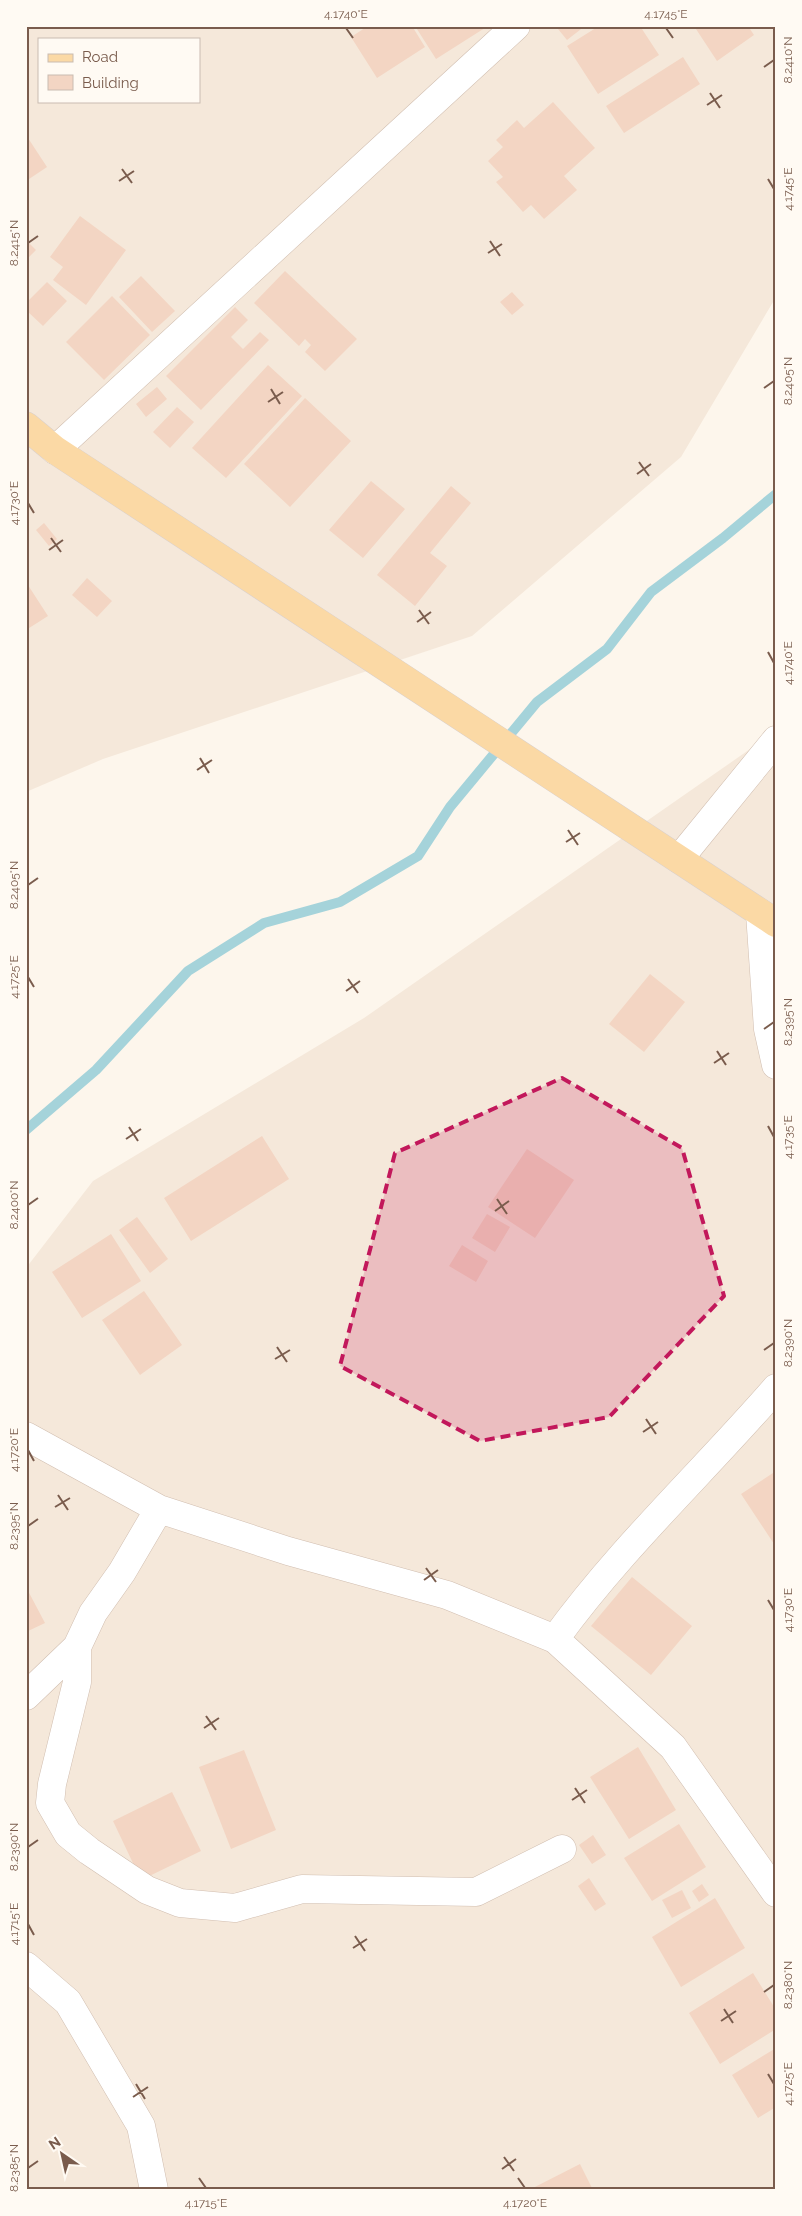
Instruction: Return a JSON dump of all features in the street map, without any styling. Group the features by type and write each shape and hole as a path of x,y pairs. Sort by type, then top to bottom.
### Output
{"main road":[{"path":"26,426 55,450 768,918"}],"street":[{"path":"55,450 516,26"},
{"path":"679,859 776,740"},
{"path":"768,918 768,1029 776,1066"},
{"path":"555,1639 627,1548 729,1442 776,1388"},
{"path":"26,1436 159,1509 288,1551 447,1595 555,1639 673,1747 776,1893"},
{"path":"26,1696 77,1647 93,1613 122,1572 159,1509"},
{"path":"77,1647 77,1682 52,1784 50,1803 68,1834 88,1851 147,1890 180,1902 236,1908 302,1889 476,1892 562,1849"},
{"path":"26,1966 68,2002 141,2126 154,2190"}],"highlighted area":[{"path":"562,1078 682,1148 724,1296 609,1417 480,1441 340,1366 395,1153"}],"shaded area":[{"path":"26,26 776,26 776,297 681,457 472,636 103,759 26,792"},
{"path":"776,731 776,2190 26,2190 26,1268 93,1181 364,1018"}],"building":[{"path":"368,26 412,26 425,47 377,78 351,37"},
{"path":"415,26 488,26 436,59"},
{"path":"562,26 585,26 567,40 558,29"},
{"path":"599,26 640,26 659,55 598,94 567,46"},
{"path":"694,26 748,26 754,35 717,61"},
{"path":"683,57 700,84 624,133 606,106"},
{"path":"553,102 595,148 564,176 577,190 544,219 531,205 523,212 496,182 503,177 488,161 503,147 496,140 517,120 524,128"},
{"path":"26,135 47,167 26,181"},
{"path":"80,216 126,250 86,305 53,280 63,267 50,257"},
{"path":"26,240 36,250 26,260"},
{"path":"285,271 357,339 325,371 305,352 311,345 305,339 299,346 254,303"},
{"path":"141,276 175,311 152,332 119,297"},
{"path":"47,282 67,301 43,326 26,310 26,303"},
{"path":"512,292 524,305 512,315 500,302"},
{"path":"112,296 150,335 104,380 66,342"},
{"path":"235,307 248,320 231,337 243,349 260,332 269,340 201,410 166,376"},
{"path":"268,365 302,396 226,478 192,448"},
{"path":"157,387 167,399 146,417 136,404"},
{"path":"305,398 351,441 290,507 244,464"},
{"path":"177,407 194,422 170,448 153,432"},
{"path":"371,481 405,509 363,558 329,530"},
{"path":"451,486 471,503 430,553 447,566 415,606 377,575"},
{"path":"44,523 57,539 49,546 36,530"},
{"path":"87,578 112,601 97,617 72,595"},
{"path":"26,582 48,616 26,630"},
{"path":"650,974 685,1002 644,1052 609,1024"},
{"path":"262,1136 289,1179 191,1241 164,1198"},
{"path":"527,1149 574,1180 535,1238 488,1207"},
{"path":"487,1214 510,1227 495,1252 472,1238"},
{"path":"137,1217 168,1259 150,1273 119,1230"},
{"path":"111,1234 141,1281 82,1318 52,1272"},
{"path":"462,1245 488,1261 476,1282 449,1266"},
{"path":"144,1291 182,1345 140,1375 102,1320"},
{"path":"776,1471 776,1547 741,1494"},
{"path":"632,1577 692,1626 651,1675 591,1626"},
{"path":"26,1587 45,1623 26,1632"},
{"path":"638,1747 676,1810 629,1839 590,1777"},
{"path":"244,1750 276,1830 231,1849 199,1767"},
{"path":"172,1792 201,1851 141,1880 113,1821"},
{"path":"679,1824 706,1867 652,1901 624,1858"},
{"path":"593,1835 606,1855 592,1864 579,1845"},
{"path":"589,1878 606,1904 595,1911 578,1886"},
{"path":"702,1884 709,1895 699,1902 692,1891"},
{"path":"682,1890 691,1908 672,1918 662,1900"},
{"path":"715,1898 745,1948 681,1987 652,1937"},
{"path":"753,1973 776,2010 776,2029 720,2064 689,2013"},
{"path":"776,2048 776,2107 758,2118 732,2075"},
{"path":"580,2164 593,2190 529,2190"}],"waterway":[{"path":"26,1130 96,1070 188,971 264,923 340,902 418,856 450,807 537,702 607,649 651,592 723,538 776,494"}]}
